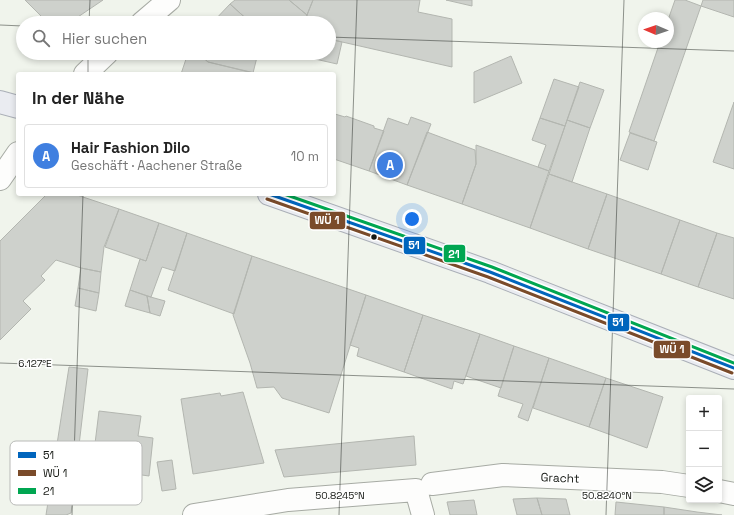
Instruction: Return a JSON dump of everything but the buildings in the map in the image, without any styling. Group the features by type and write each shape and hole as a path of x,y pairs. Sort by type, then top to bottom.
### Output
{"main road":[{"path":"0,102 16,106"},
{"path":"275,196 490,272 734,368"}],"street":[{"path":"150,16 169,0"},
{"path":"87,72 100,60"},
{"path":"0,179 16,156"},
{"name":"Gracht","path":"194,515 288,500 424,487 503,475 662,482 686,486"},
{"path":"423,515 424,487"},
{"path":"722,492 734,494"}],"transit line":[{"name":"51","path":"275,196 490,272 734,368"},
{"name":"21","path":"290,196 492,267 734,363"},
{"path":"267,199 488,277 732,373"}],"place":[{"name":"Hair Fashion Dilo","path":"390,165"}]}
